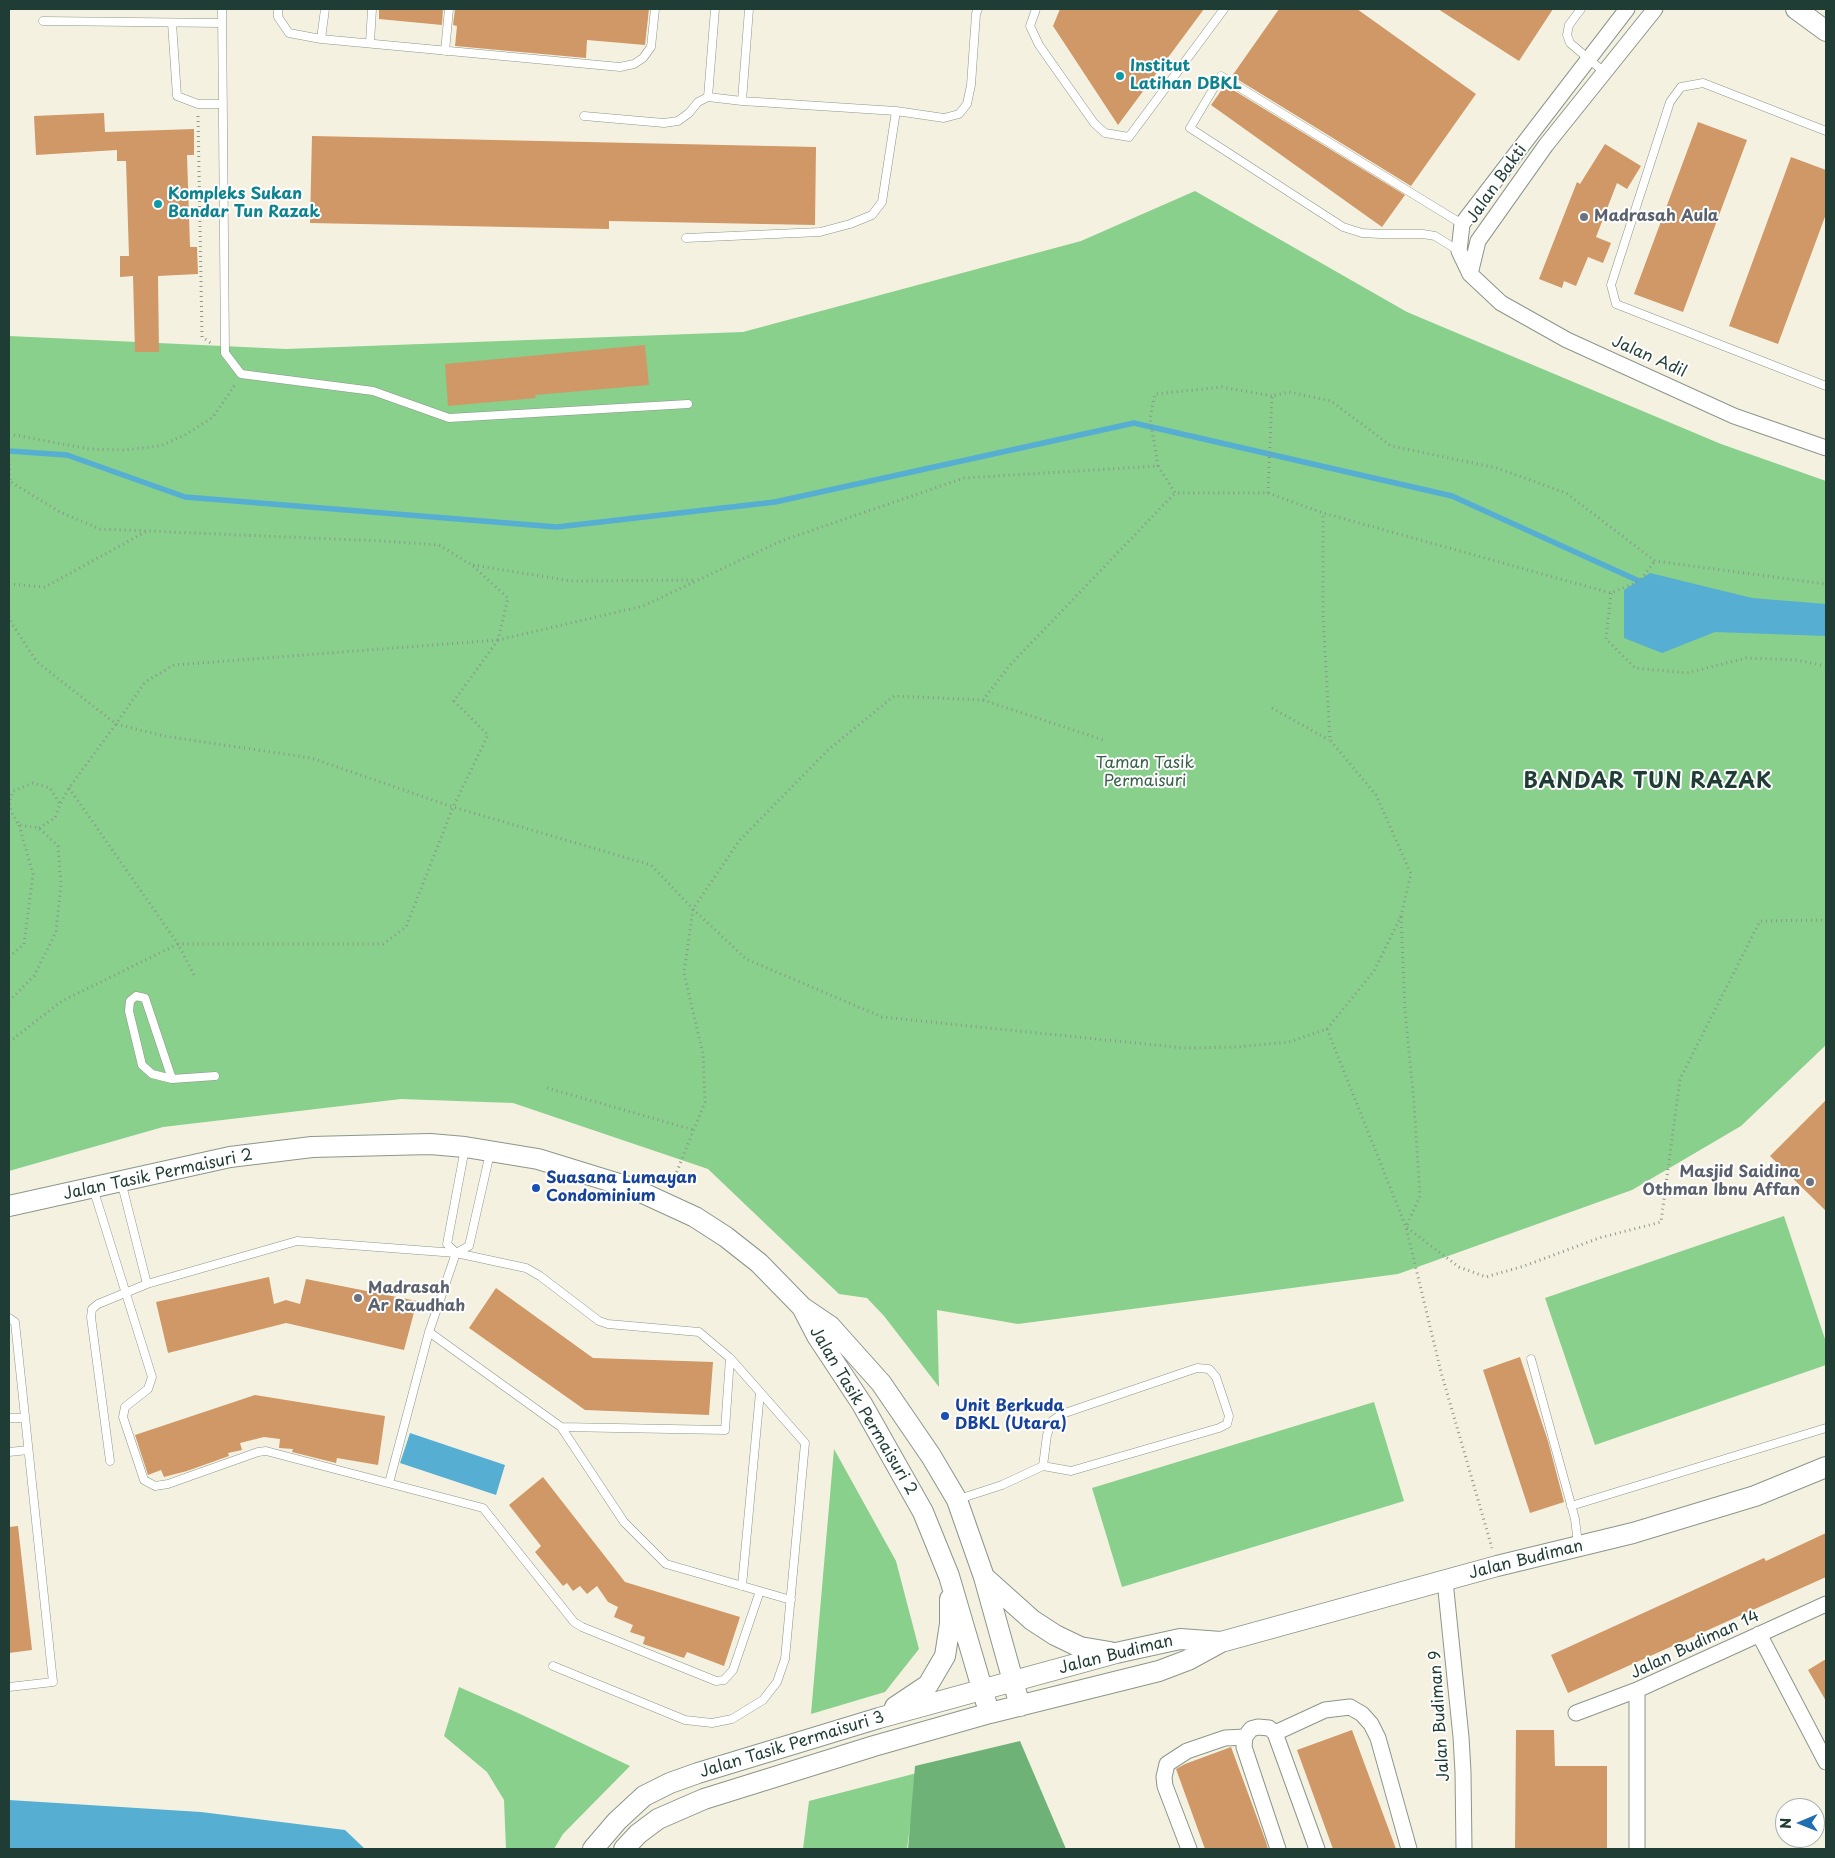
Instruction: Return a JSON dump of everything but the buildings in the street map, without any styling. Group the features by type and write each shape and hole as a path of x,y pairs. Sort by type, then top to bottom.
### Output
{"street":[{"name":"Jalan Bakti","path":"1458,251 1462,224 1626,9"},
{"name":"Jalan Bakti","path":"1470,274 1478,241 1546,145 1655,9"},
{"path":"1796,9 1826,31"},
{"path":"1458,251 1470,274"},
{"name":"Jalan Adil","path":"1470,274 1501,304 1567,340 1734,416 1826,448"},
{"name":"Jalan Tasik Permaisuri 2","path":"9,1206 230,1157 312,1147 430,1144 490,1150 538,1159 632,1188 695,1217 726,1237 759,1263 802,1307 830,1326 881,1382 931,1456 957,1500 984,1577 1020,1706"},
{"name":"Jalan Tasik Permaisuri 2","path":"802,1307 817,1336 862,1404 923,1512 949,1576 990,1713"},
{"name":"Jalan Budiman","path":"1020,1706 1159,1671 1188,1660 1221,1642 1497,1566 1633,1533 1755,1496 1826,1467"},
{"path":"879,1718 928,1685 945,1656 950,1624 949,1576"},
{"path":"984,1577 1032,1620 1055,1635 1080,1647 1116,1653"},
{"name":"Jalan Budiman 9","path":"1445,1581 1462,1746 1464,1849"},
{"name":"Jalan Budiman 14","path":"1576,1713 1637,1690 1826,1604"},
{"path":"1759,1634 1826,1762"},
{"name":"Jalan Budiman","path":"1013,1681 1116,1653 1180,1639 1221,1642"},
{"name":"Jalan Tasik Permaisuri 3","path":"593,1849 644,1796 670,1783 879,1718 1013,1681"},
{"path":"1637,1690 1637,1849"},
{"name":"Jalan Tasik Permaisuri 3","path":"624,1849 638,1834 658,1819 704,1799 874,1746 1020,1706"},
{"path":"1274,1733 1326,1710 1350,1707 1362,1714 1371,1724 1378,1738 1409,1849"},
{"path":"1278,1849 1244,1747 1245,1737 1251,1729 1258,1727 1269,1728 1274,1733 1317,1849"},
{"path":"1189,1849 1165,1786 1164,1777 1167,1764 1187,1751 1224,1738 1245,1737"}],"lane":[{"path":"222,9 225,353 242,374 373,391 449,418 688,404"},
{"path":"278,9 278,17 289,33 321,39 620,67 634,64 643,58 651,47 655,9"},
{"path":"321,39 325,9"},
{"path":"370,43 372,9"},
{"path":"445,51 449,9"},
{"path":"708,98 715,9"},
{"path":"742,101 749,9"},
{"path":"584,116 664,123 678,121 689,113 698,102 708,98 896,110 944,118 959,114 967,104 971,85 976,14 978,9"},
{"path":"1036,9 1030,26 1038,45 1094,123 1105,133 1129,137 1224,9"},
{"path":"1581,9 1569,25 1567,35 1570,43 1604,72"},
{"path":"43,21 222,23"},
{"path":"172,23 176,96 198,104 223,104"},
{"path":"1458,251 1435,236 1423,234 1362,233 1343,226 1190,128 1222,76 1462,224"},
{"path":"1826,131 1704,83 1681,87 1670,102 1611,285 1616,304 1826,386"},
{"path":"686,238 820,232 850,224 872,215 882,202 896,110"},
{"path":"172,1079 145,998 136,996 130,1001 129,1011 142,1064 152,1074 172,1079 214,1076"},
{"path":"456,1253 447,1244 465,1147"},
{"path":"389,1483 429,1332 456,1253 470,1246 490,1150"},
{"path":"121,1181 147,1284"},
{"path":"93,1188 152,1377 148,1390 125,1407 123,1417 144,1480 154,1486 168,1484 258,1452 266,1451 483,1508 574,1622 582,1627 716,1681 724,1680 733,1670 760,1591"},
{"path":"110,1462 91,1317 92,1309 98,1304 147,1284 297,1241 456,1253 526,1268 540,1276 599,1321 608,1324 698,1332 730,1358 805,1443 785,1659 777,1682 763,1700 732,1719 712,1723 685,1720 554,1666"},
{"path":"9,1318 15,1322 53,1682 9,1687"},
{"path":"429,1332 561,1427 624,1522 666,1564 791,1600"},
{"path":"561,1427 725,1430 730,1358"},
{"path":"1531,1359 1571,1506 1578,1546"},
{"path":"957,1500 1002,1485 1043,1466 1071,1471 1219,1428 1227,1424 1229,1416 1216,1377 1209,1369 1197,1368 1062,1414 1052,1421 1047,1435 1043,1466"},
{"path":"742,1586 760,1392"},
{"path":"9,1418 25,1418"},
{"path":"1571,1506 1826,1428"},
{"path":"9,1452 28,1450"}],"path":[{"path":"198,104 202,337 225,353"},
{"path":"9,434 89,449 124,450 160,446 184,435 213,417 242,374"},
{"path":"1175,493 1158,466 1150,418 1155,394 1222,387 1272,396 1289,392 1331,401 1391,446 1497,468 1566,493 1655,562 1826,584"},
{"path":"1268,493 1272,396"},
{"path":"9,459 9,483 60,512 100,529 439,545 472,565 508,598 498,640 454,701 488,735 453,807 406,927 383,944 178,944 62,1001 9,1042"},
{"path":"39,828 55,818 69,788 145,682 174,665 498,640 643,606 781,541 964,478 1158,466"},
{"path":"983,700 1010,665 1175,493 1268,493 1323,513 1611,593 1639,581 1655,562"},
{"path":"1323,513 1323,615 1330,740"},
{"path":"9,584 44,587 148,531"},
{"path":"472,565 571,581 698,580"},
{"path":"1611,593 1606,639 1635,668 1687,673 1746,658 1797,660 1826,666"},
{"path":"9,616 37,662 116,724 164,736 311,758 453,807 651,865 693,910 746,959 882,1017 1184,1048 1236,1047 1289,1042 1327,1029 1374,971 1401,916 1411,874 1376,795 1330,740 1272,708"},
{"path":"664,1202 705,1102 703,1054 684,973 693,910 739,841 828,750 894,696 983,700 1103,740"},
{"path":"9,957 24,944 33,874 20,825 11,812 9,802 13,791 33,783 50,788 60,804"},
{"path":"69,788 178,944 194,976"},
{"path":"9,1001 34,976 56,932 61,885 58,846 39,828 20,825"},
{"path":"1401,916 1405,1010 1420,1196 1406,1227"},
{"path":"1406,1227 1459,1267 1486,1277 1524,1266 1599,1238 1661,1222 1680,1079 1760,921 1826,920"},
{"path":"1327,1029 1406,1227 1441,1372 1497,1566"},
{"path":"547,1088 694,1130"}],"green space":[{"name":"Taman Tasik Permaisuri","path":"1195,191 1407,312 1721,444 1826,481 1826,1045 1741,1126 1632,1190 1398,1274 1018,1324 937,1310 939,1387 884,1316 867,1298 839,1294 708,1169 513,1103 401,1099 163,1127 9,1171 9,336 286,349 743,332 1081,241"},
{"path":"1784,1216 1826,1342 1826,1365 1595,1445 1545,1298"},
{"path":"1374,1402 1404,1501 1122,1587 1092,1488"},
{"path":"834,1449 896,1561 919,1649 885,1692 811,1714"},
{"path":"459,1687 630,1766 563,1834 554,1849 506,1849 504,1800 487,1772 444,1736"},
{"path":"1020,1741 1066,1849 908,1849 915,1766"},
{"path":"917,1773 907,1849 803,1849 809,1801"}],"water":[{"path":"1650,573 1752,598 1826,604 1826,636 1715,632 1662,653 1624,638 1624,590"},
{"path":"410,1433 505,1465 496,1495 400,1463"},
{"path":"9,1800 201,1812 345,1830 365,1849 9,1849"}],"waterway":[{"path":"9,451 67,455 185,497 557,527 775,502 1134,423 1452,496 1639,581"}],"place":[{"name":"Institut Latihan DBKL","path":"1120,76"},
{"name":"Kompleks Sukan Bandar Tun Razak","path":"158,204"},
{"name":"Madrasah Aula","path":"1584,217"},
{"name":"Masjid Saidina Othman Ibnu Affan","path":"1810,1182"},
{"name":"Suasana Lumayan Condominium","path":"536,1188"},
{"name":"Madrasah Ar Raudhah","path":"358,1298"},
{"name":"Unit Berkuda DBKL (Utara)","path":"945,1416"}],"district":[{"name":"BANDAR TUN RAZAK","path":"1648,782"}]}
